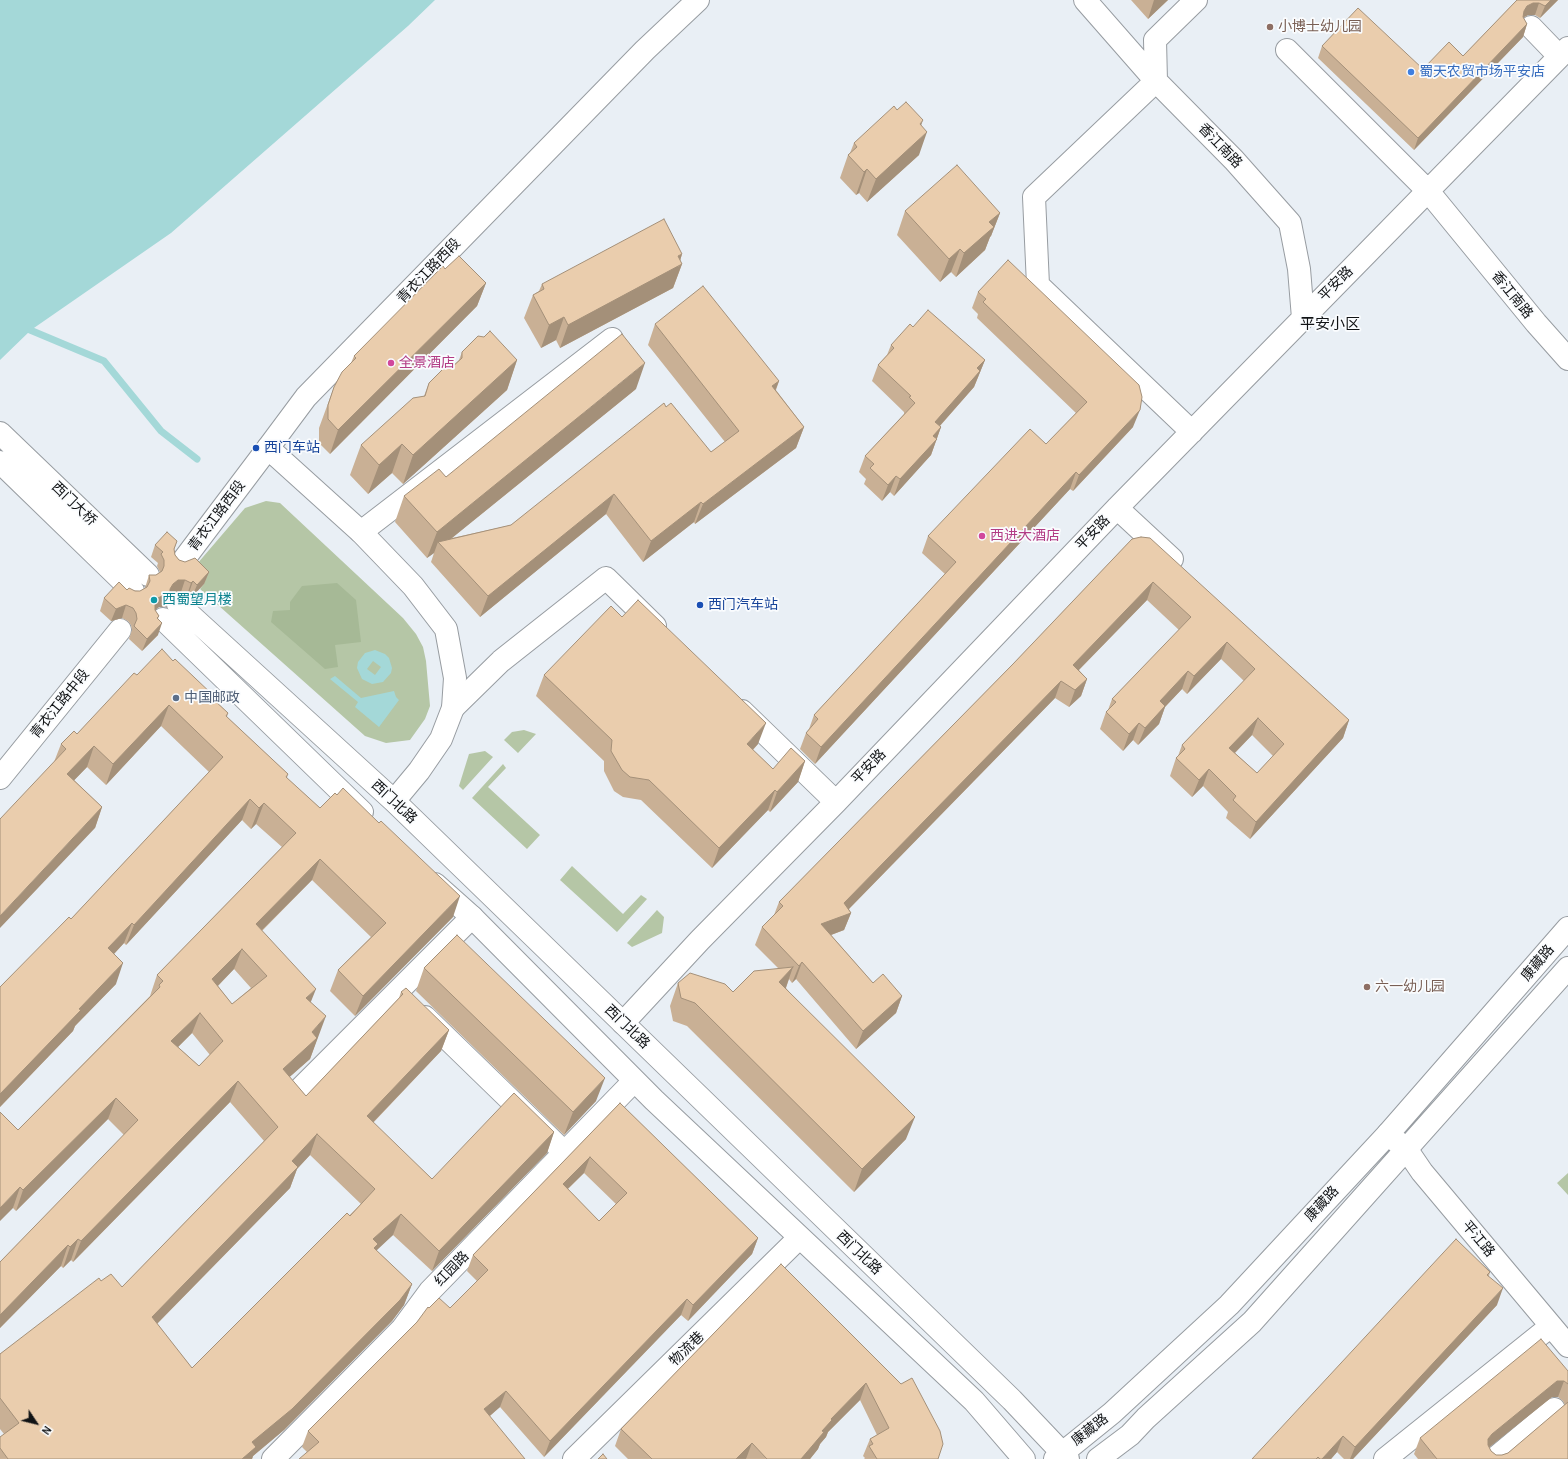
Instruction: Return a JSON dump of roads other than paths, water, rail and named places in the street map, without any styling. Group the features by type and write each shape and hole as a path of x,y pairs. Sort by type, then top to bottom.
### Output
{"street":[{"name":"青衣江路西段","path":"182,562 306,397 645,50 698,0"},
{"name":"香江南路","path":"1085,0 1156,81 1234,160 1290,223 1299,269 1303,318"},
{"path":"1192,432 1038,285 1034,197 1156,81 1155,40 1196,0"},
{"path":"1532,28 1564,52"},
{"name":"香江南路","path":"1286,50 1428,192 1536,323 1568,359"},
{"name":"平安路","path":"623,1023 700,940 836,802 1118,508 1564,52"},
{"path":"361,532 612,339"},
{"name":"西门大桥","path":"0,433 141,583 0,462"},
{"path":"268,448 361,532 414,586 446,629 455,678 454,708 441,739 419,771 394,801"},
{"path":"1118,508 1187,572"},
{"path":"454,708 500,661 606,578 669,640"},
{"name":"西门北路","path":"178,604 394,801 1012,1400 1061,1457"},
{"path":"163,619 377,828"},
{"name":"青衣江路中段","path":"0,778 120,630"},
{"path":"726,695 836,802"},
{"path":"422,871 472,917 634,1081 799,1238 974,1401 1024,1459"},
{"path":"299,1090 472,917"},
{"name":"康藏路","path":"1061,1457 1112,1414 1229,1305 1388,1134 1568,928"},
{"name":"康藏路","path":"1098,1459 1130,1435 1146,1418 1252,1322 1568,968"},
{"path":"398,991 565,1153"},
{"name":"红园路","path":"273,1459 402,1329 430,1291 634,1081"},
{"name":"平江路","path":"1388,1134 1407,1150 1422,1172 1568,1346"},
{"name":"物流巷","path":"574,1459 799,1238"},
{"path":"1387,1458 1551,1326"},
{"path":"1494,1459 1554,1409"}],"water":[{"path":"0,0 435,0 408,26 171,233 31,330 0,360"},
{"path":"375,650 385,654 389,658 392,668 391,673 383,682 372,684 362,679 357,668 358,662 365,653","holes":["373,661 381,667 375,675 367,669"]},
{"path":"335,676 361,698 394,691 399,700 379,727 355,707 358,702 330,679"}],"waterway":[{"path":"30,330 104,361 161,431 197,459"}],"place":[{"name":"小博士幼儿园","path":"1270,27"},
{"name":"蜀天农贸市场平安店","path":"1411,72"},
{"name":"全景酒店","path":"391,363"},
{"name":"西门车站","path":"256,448"},
{"name":"西进大酒店","path":"982,536"},
{"name":"西蜀望月楼","path":"154,600"},
{"name":"西门汽车站","path":"700,605"},
{"name":"中国邮政","path":"176,698"},
{"name":"六一幼儿园","path":"1367,987"}],"district":[{"name":"平安小区","path":"1330,325"}]}
